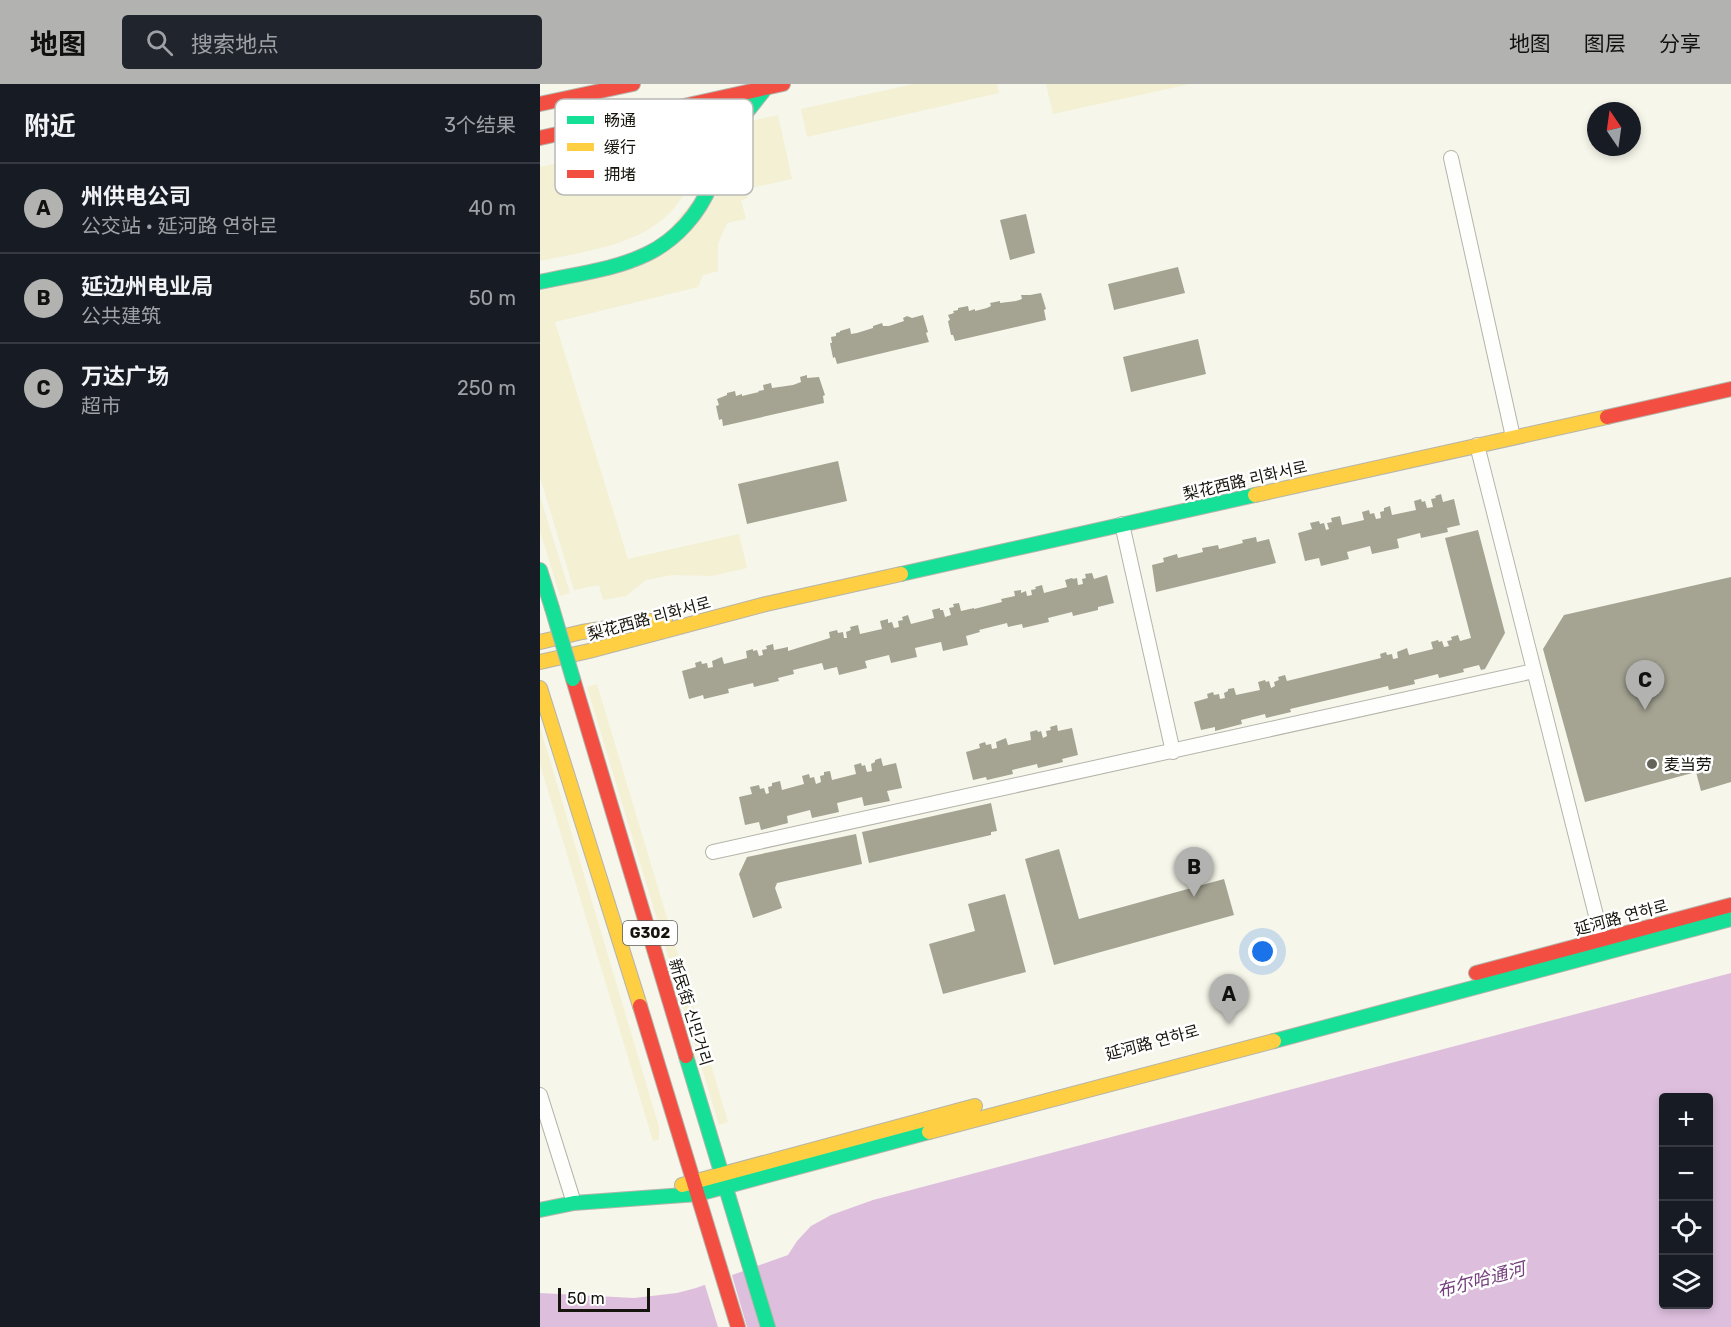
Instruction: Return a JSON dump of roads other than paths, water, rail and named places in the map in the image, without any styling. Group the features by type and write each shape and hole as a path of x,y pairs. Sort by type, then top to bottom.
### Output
{"main road":[{"path":"563,99 633,84"},
{"path":"715,99 783,84"},
{"path":"753,105 765,89"},
{"path":"540,104 555,101"},
{"path":"540,138 555,135"},
{"path":"540,272 634,249 662,233 687,209 696,195"},
{"path":"540,282 629,261 657,249 685,226 705,195"},
{"name":"梨花西路 리화서로","path":"540,662 766,604 1731,389"},
{"name":"新民街 신민거리","path":"540,570 768,1327"},
{"name":"梨花西路 리화서로","path":"540,642 582,632 766,604"},
{"name":"G302","path":"540,688 738,1327"},
{"name":"延河路 연하로","path":"1465,976 1731,905"},
{"name":"延河路 연하로","path":"724,1180 1731,919"},
{"name":"延河路 연하로","path":"540,1210 574,1203 652,1197 696,1188 991,1101"}],"street":[{"path":"1452,158 1513,437"},
{"path":"1477,446 1602,939"},
{"path":"1122,524 1173,752"},
{"path":"713,852 1534,671"},
{"path":"540,1095 574,1203"}],"water":[{"name":"布尔哈通河","path":"1731,973 1731,1327 540,1327 540,1293 634,1298 677,1293 696,1288 788,1255 811,1226 831,1215 873,1200"}],"place":[{"name":"万达广场","path":"1645,710"},
{"name":"麦当劳","path":"1652,764"},
{"name":"延边州电业局","path":"1194,897"},
{"name":"州供电公司","path":"1229,1024"}]}
